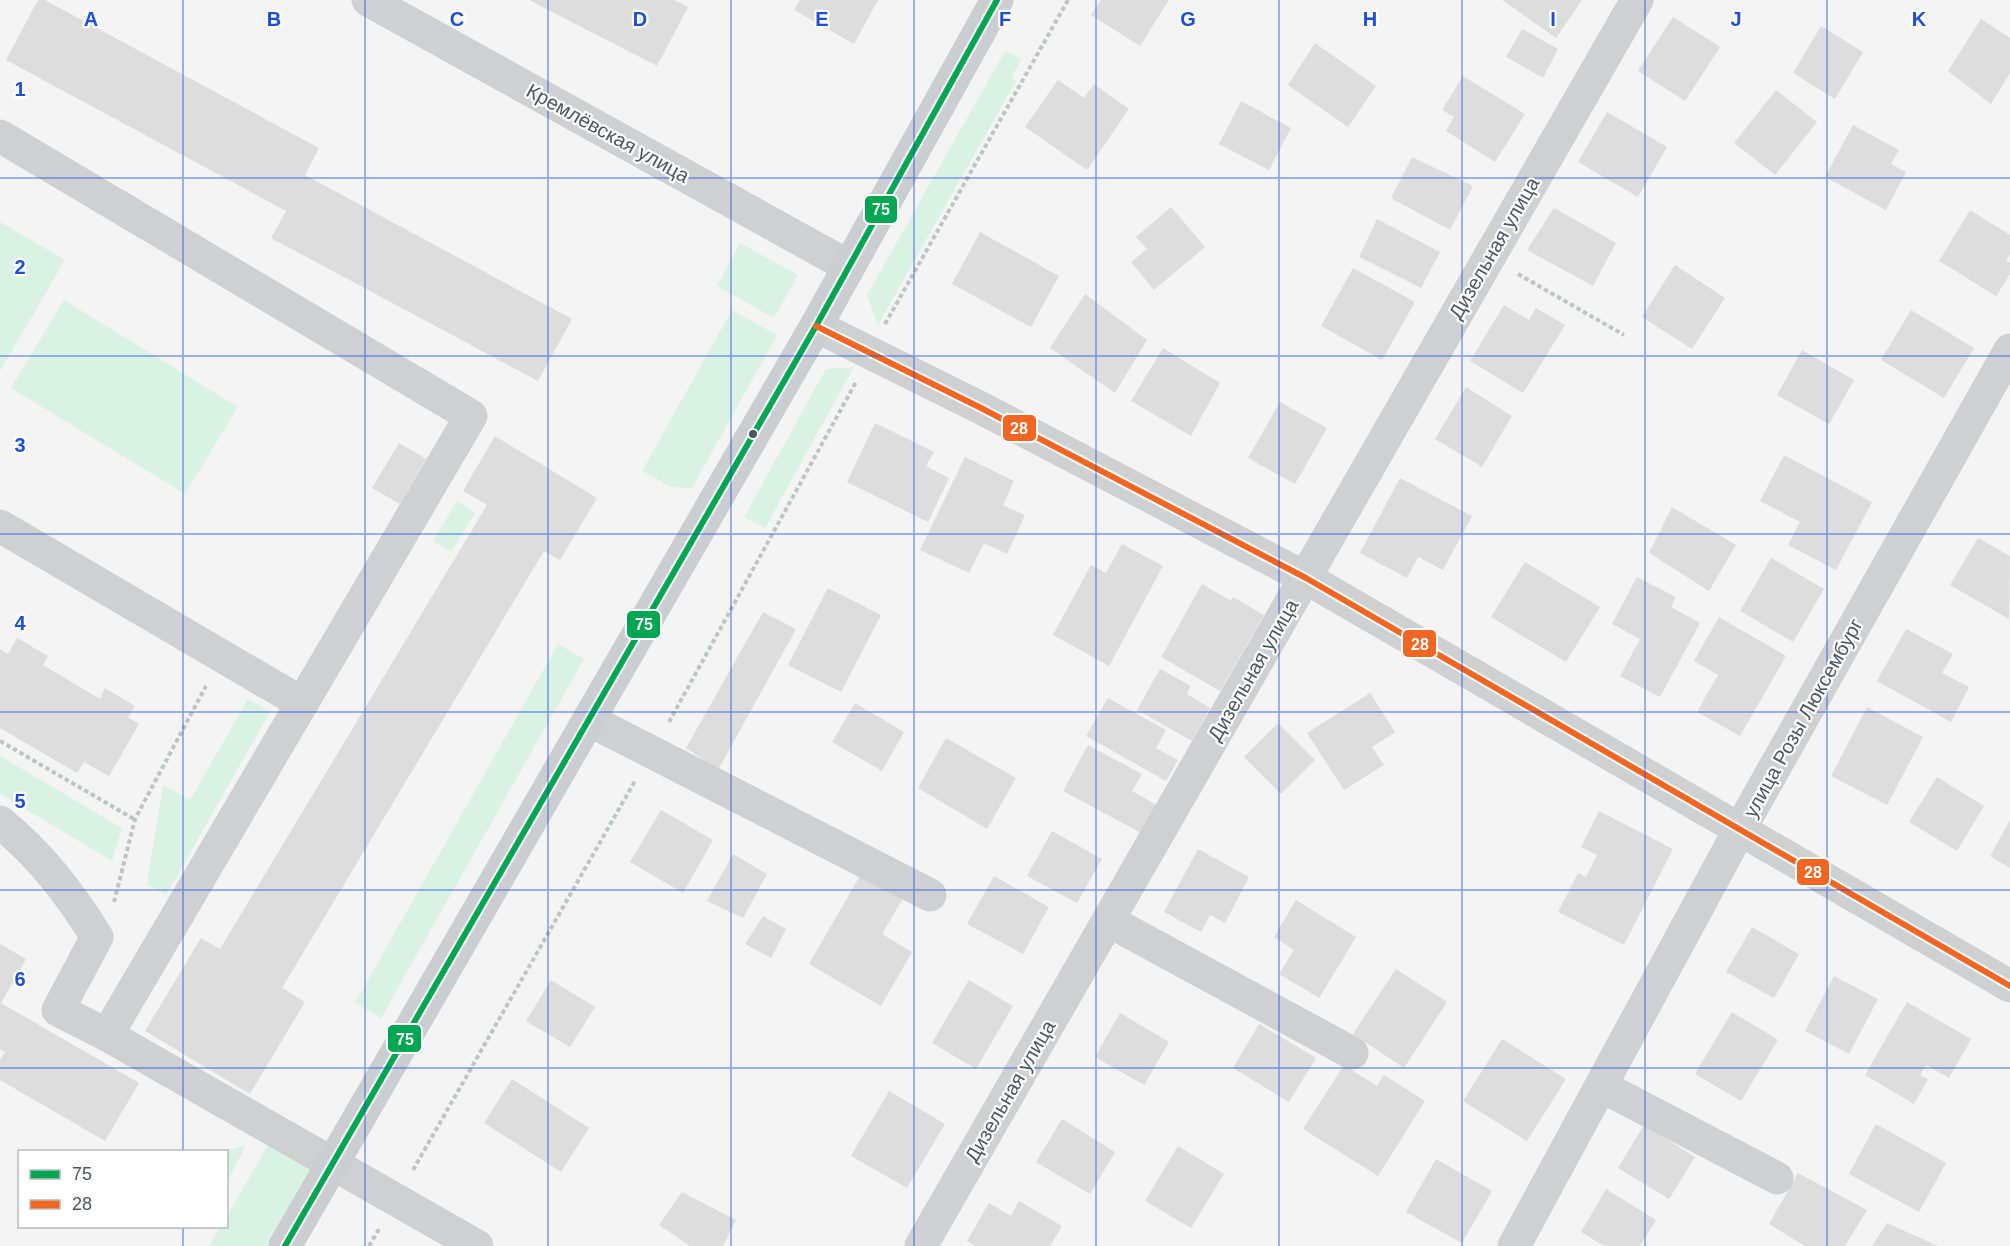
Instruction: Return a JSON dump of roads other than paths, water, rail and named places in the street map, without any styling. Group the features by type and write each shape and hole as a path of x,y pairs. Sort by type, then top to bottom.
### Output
{"main road":[{"path":"285,1246 816,326 998,0"}],"street":[{"name":"Кремлёвская улица","path":"368,0 848,266"},
{"name":"Дизельная улица","path":"921,1246 1637,0"},
{"path":"0,136 471,416 107,1035"},
{"path":"816,326 1306,578 2010,986"},
{"name":"улица Розы Люксембург","path":"1514,1246 1740,829 2010,350"},
{"path":"0,526 302,703"},
{"path":"589,720 930,895"},
{"path":"0,822 30,847 66,888 97,937 58,1010 107,1035 331,1165 477,1246"},
{"path":"1109,921 1352,1053"},
{"path":"1601,1086 1777,1178"}]}
